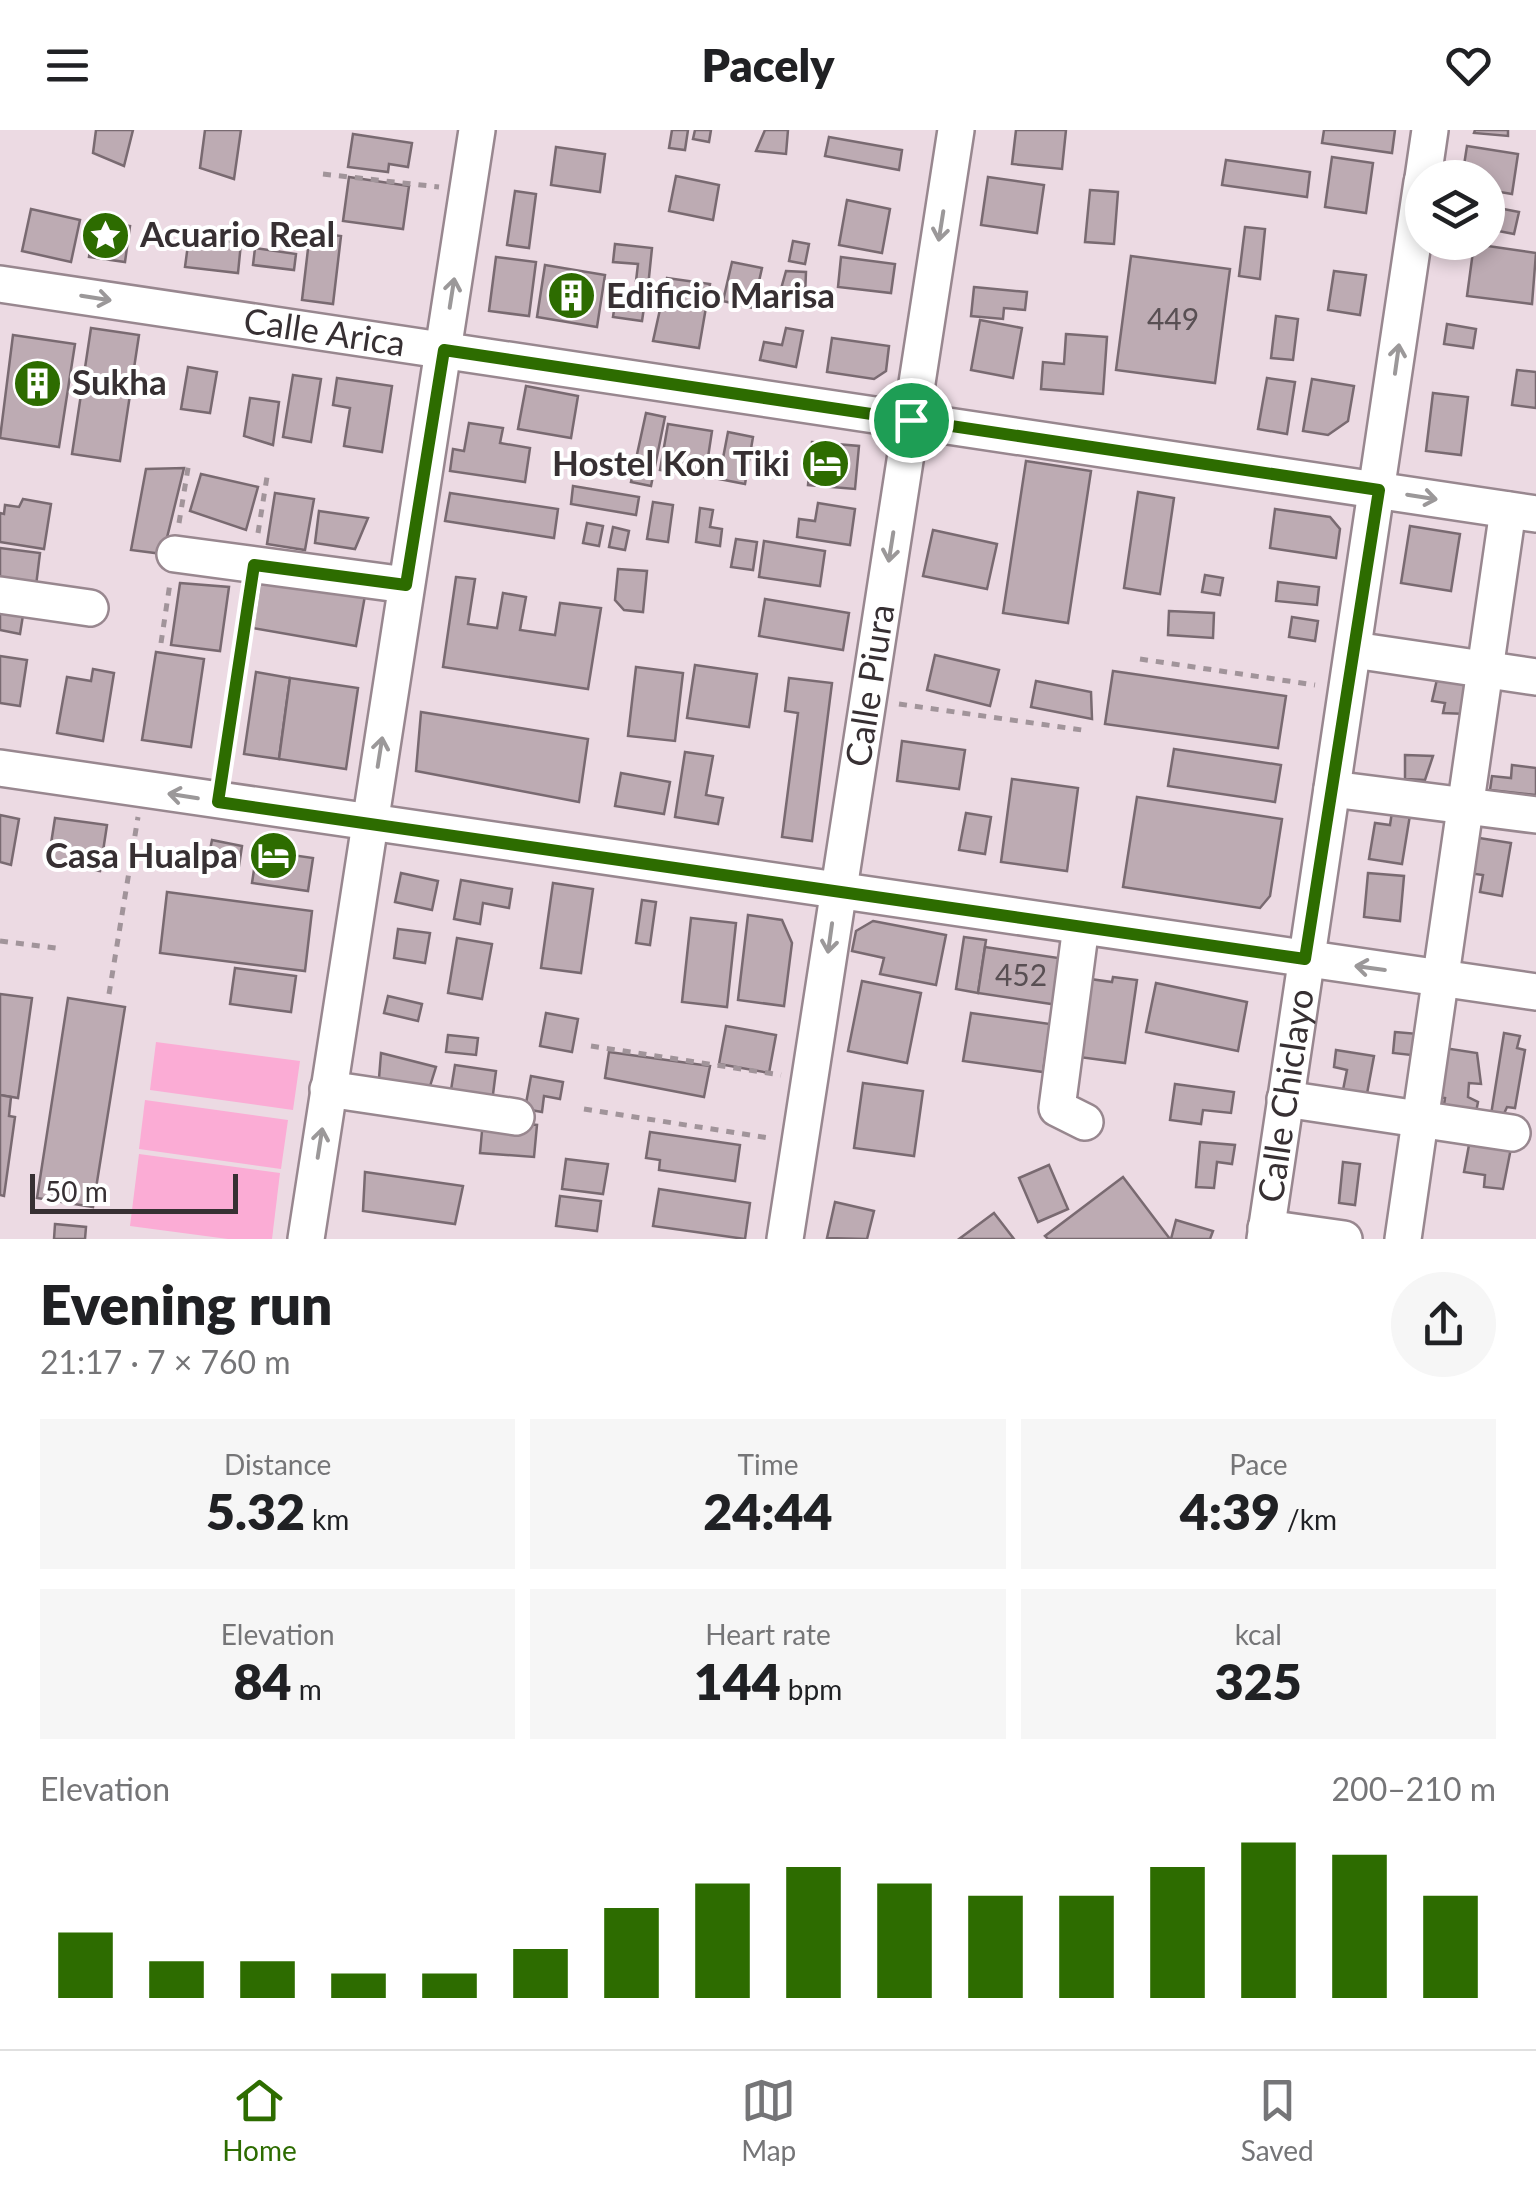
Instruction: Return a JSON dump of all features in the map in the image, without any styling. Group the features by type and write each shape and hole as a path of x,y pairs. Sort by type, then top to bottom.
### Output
{"street":[{"path":"306,1239 477,130"},
{"name":"Calle Piura","path":"785,1239 956,130"},
{"name":"Calle Chiclayo","path":"1426,160 1430,130"},
{"name":"Calle Chiclayo","path":"1266,1234 1412,260"},
{"name":"Calle Arica","path":"0,284 1522,512"},
{"path":"1403,1239 1484,670 1522,512"},
{"path":"174,554 406,585"},
{"path":"0,596 90,608"},
{"path":"1354,650 1536,677"},
{"path":"0,768 1536,992"},
{"path":"1332,789 1536,815"},
{"path":"1082,926 1057,1108 1085,1122"},
{"path":"328,1089 516,1117"},
{"path":"1285,1099 1512,1133"},
{"path":"1266,1234 1344,1239"}],"path":[{"path":"323,174 468,191"},
{"path":"218,802 267,477"},
{"path":"1140,659 1348,690"},
{"path":"867,699 1089,731"},
{"path":"110,994 142,790"},
{"path":"0,941 56,948"},
{"path":"592,1046 809,1079"},
{"path":"584,1110 800,1142"}],"shaded area":[{"path":"156,1042 300,1061 293,1110 150,1090"},
{"path":"145,1100 288,1120 281,1169 139,1149"},
{"path":"139,1154 280,1173 272,1239 228,1239 130,1226"}],"building":[{"path":"96,130 133,130 124,166 93,153"},
{"path":"205,130 241,130 234,179 200,168"},
{"path":"672,130 688,130 685,150 669,148"},
{"path":"695,130 711,130 709,142 693,139"},
{"path":"765,130 788,130 786,154 756,151"},
{"path":"1016,130 1066,130 1062,169 1012,164"},
{"path":"1324,130 1395,130 1392,153 1322,143"},
{"path":"1508,130 1508,136 1474,133"},
{"path":"353,134 412,143 408,167 389,164 388,172 348,167"},
{"path":"829,137 902,150 899,170 825,156"},
{"path":"1467,146 1518,154 1512,194 1505,193 1505,160 1465,160"},
{"path":"556,147 605,154 600,192 551,185"},
{"path":"1332,157 1373,163 1366,213 1325,207"},
{"path":"1226,160 1310,172 1307,197 1222,185"},
{"path":"676,176 719,185 713,220 669,211"},
{"path":"349,177 409,186 403,229 343,221"},
{"path":"988,177 1044,185 1037,233 981,225"},
{"path":"1090,190 1118,192 1114,244 1085,242"},
{"path":"515,191 536,194 529,248 507,245"},
{"path":"847,200 890,209 882,253 839,245"},
{"path":"31,209 80,220 71,262 22,251"},
{"path":"1505,209 1519,212 1514,234 1505,232"},
{"path":"94,221 130,226 125,262 89,257"},
{"path":"1245,227 1265,229 1260,279 1239,276"},
{"path":"310,232 341,236 333,304 302,300"},
{"path":"189,237 241,243 238,273 185,267"},
{"path":"793,241 809,244 805,264 789,261"},
{"path":"615,244 652,248 648,287 636,281 638,264 613,262"},
{"path":"255,248 296,254 294,270 253,265"},
{"path":"1505,248 1536,253 1532,304 1467,296 1472,260 1505,260"},
{"path":"1131,256 1230,269 1215,383 1116,370"},
{"path":"496,257 536,262 529,316 489,311"},
{"path":"841,257 895,264 891,293 838,287"},
{"path":"732,262 762,268 753,308 723,301"},
{"name":"Edificio Marisa","path":"545,265 605,275 597,327 537,317"},
{"path":"786,271 806,272 805,296 781,289"},
{"path":"1334,271 1366,275 1360,315 1328,310"},
{"path":"667,278 710,284 699,348 653,341"},
{"path":"974,287 1027,292 1025,310 1004,308 1003,319 971,316"},
{"path":"617,289 646,294 642,321 613,317"},
{"path":"1276,316 1298,319 1293,360 1271,358"},
{"path":"980,320 1022,328 1013,378 971,370"},
{"path":"1447,324 1476,329 1473,348 1444,344"},
{"path":"91,328 139,335 120,461 72,454"},
{"path":"786,328 803,331 796,367 760,360 764,342 782,345"},
{"path":"1066,334 1107,337 1103,394 1041,389 1043,362 1064,364"},
{"name":"Sukha","path":"13,335 75,344 59,447 0,438"},
{"path":"832,338 889,346 886,371 874,379 827,372"},
{"path":"188,367 217,372 210,413 181,409"},
{"path":"1517,370 1536,372 1536,408 1512,405"},
{"path":"293,375 321,379 311,442 283,437"},
{"path":"337,378 392,386 382,452 344,446 350,408 333,405"},
{"path":"1267,378 1295,382 1287,434 1258,429"},
{"path":"1312,379 1354,386 1348,421 1328,435 1303,431"},
{"path":"526,386 578,396 571,438 518,429"},
{"path":"1433,393 1468,397 1461,455 1426,451"},
{"path":"250,398 279,402 273,445 244,436"},
{"path":"646,413 665,417 651,486 631,482"},
{"path":"469,423 503,428 500,443 530,448 525,482 450,471 453,449 464,451"},
{"path":"668,424 712,431 705,477 660,470"},
{"path":"728,432 753,437 745,484 719,479"},
{"path":"812,442 859,446 855,489 808,485"},
{"path":"1026,461 1091,471 1068,623 1003,613"},
{"path":"184,468 163,554 131,550 146,469"},
{"path":"201,474 258,487 246,530 190,511"},
{"path":"573,486 639,497 636,515 571,504"},
{"path":"1138,492 1174,498 1160,594 1124,588"},
{"path":"275,493 314,499 305,550 267,544"},
{"path":"450,493 558,509 554,538 445,521"},
{"path":"23,499 51,504 44,549 0,542 0,513 4,514 5,505 19,507"},
{"path":"653,502 673,505 668,542 647,539"},
{"path":"818,503 855,509 850,545 797,537 799,519 815,521"},
{"path":"700,508 713,510 710,527 722,529 720,546 696,542"},
{"path":"1275,509 1330,517 1340,529 1336,558 1270,548"},
{"path":"319,511 368,518 355,549 315,543"},
{"path":"587,523 603,526 599,546 583,543"},
{"path":"1410,526 1460,534 1451,591 1401,583"},
{"path":"613,527 629,531 625,550 609,547"},
{"path":"933,530 997,544 987,589 923,576"},
{"path":"736,539 757,542 753,570 731,567"},
{"path":"764,541 825,551 820,586 759,577"},
{"path":"0,548 40,553 35,594 0,591"},
{"path":"618,569 647,571 643,612 624,610 615,600"},
{"path":"262,572 366,590 356,646 253,628"},
{"path":"1205,575 1223,578 1220,595 1202,592"},
{"path":"456,577 475,579 468,624 497,628 503,593 526,597 520,630 555,635 560,603 601,608 588,689 443,667"},
{"path":"1278,582 1319,587 1317,605 1276,601"},
{"path":"180,583 229,587 220,651 171,645"},
{"path":"765,599 849,613 843,650 759,636"},
{"path":"0,604 24,609 20,634 0,630"},
{"path":"1169,611 1214,613 1213,638 1168,635"},
{"path":"1292,617 1318,621 1315,641 1289,637"},
{"path":"156,652 204,659 191,747 142,740"},
{"path":"935,655 999,670 990,706 927,690"},
{"path":"0,656 27,660 20,706 0,703"},
{"path":"695,665 757,674 749,727 687,718"},
{"path":"636,667 683,673 675,741 628,736"},
{"path":"93,669 114,673 103,741 57,733 67,677 91,681"},
{"path":"1113,671 1286,696 1278,748 1105,724"},
{"path":"256,672 290,678 279,759 244,754"},
{"path":"1438,675 1465,680 1467,714 1443,713 1445,703 1432,701"},
{"path":"290,678 358,688 346,769 279,759"},
{"path":"789,678 832,683 812,841 782,837 798,713 785,711"},
{"path":"1036,681 1091,692 1092,719 1031,707"},
{"path":"421,712 588,739 579,802 416,771"},
{"path":"902,741 965,750 959,789 897,781"},
{"path":"1174,749 1281,765 1275,802 1168,786"},
{"path":"685,752 713,756 706,795 723,798 718,824 675,817"},
{"path":"1405,755 1433,756 1425,780 1405,779"},
{"path":"1512,765 1536,768 1536,795 1490,790 1492,776 1511,778"},
{"path":"621,773 670,782 664,814 615,806"},
{"path":"1012,779 1078,788 1067,871 1001,862"},
{"path":"1137,797 1282,819 1270,896 1260,908 1123,887"},
{"path":"1392,812 1410,815 1402,864 1369,859 1375,823 1390,825"},
{"path":"966,813 991,817 985,854 959,850"},
{"path":"0,815 19,819 11,865 0,862"},
{"path":"55,818 107,825 100,871 48,863"},
{"path":"1473,837 1511,843 1502,896 1480,892 1483,875 1468,873"},
{"path":"212,840 242,846 239,866 208,860"},
{"path":"257,850 313,858 308,891 252,883"},
{"path":"401,873 438,881 432,910 395,902"},
{"path":"1368,873 1404,876 1400,921 1364,917"},
{"path":"461,880 512,889 509,908 483,903 480,924 454,919"},
{"path":"553,883 593,889 581,973 541,968"},
{"path":"167,892 312,911 305,971 160,953"},
{"path":"642,900 656,902 650,945 636,943"},
{"path":"748,915 782,920 792,943 784,1006 738,1000"},
{"path":"691,918 736,923 727,1007 682,1002"},
{"path":"873,921 946,935 936,985 880,974 884,958 852,951 856,931"},
{"path":"398,929 430,933 425,963 394,958"},
{"path":"964,937 986,940 978,993 956,989"},
{"path":"457,938 492,944 482,999 448,993"},
{"path":"985,947 1065,959 1058,1005 978,993"},
{"path":"235,968 296,976 291,1012 230,1004"},
{"path":"1113,977 1137,980 1125,1063 1079,1057 1090,979 1112,982"},
{"path":"862,981 921,993 907,1063 848,1051"},
{"path":"1156,983 1247,1002 1238,1051 1146,1032"},
{"path":"0,994 32,998 18,1098 0,1095"},
{"path":"388,996 422,1004 418,1021 384,1013"},
{"path":"68,998 125,1007 93,1207 37,1198"},
{"path":"546,1013 578,1019 572,1052 540,1046"},
{"path":"971,1013 1050,1024 1043,1072 963,1061"},
{"path":"726,1026 776,1035 769,1073 719,1064"},
{"path":"1395,1032 1419,1034 1411,1055 1393,1053"},
{"path":"1504,1033 1520,1036 1517,1048 1525,1050 1515,1108 1507,1107 1503,1116 1490,1121"},
{"path":"448,1035 478,1038 476,1055 446,1052"},
{"path":"1444,1048 1477,1053 1481,1084 1469,1083 1468,1097 1478,1102 1475,1117 1443,1112 1445,1098 1437,1097"},
{"path":"1336,1050 1374,1056 1366,1099 1342,1095 1347,1070 1334,1067"},
{"path":"609,1052 710,1066 704,1097 605,1078"},
{"path":"381,1053 436,1067 425,1102 378,1091"},
{"path":"455,1065 496,1071 492,1102 450,1096"},
{"path":"531,1076 563,1082 560,1099 544,1096 542,1112 525,1109"},
{"path":"863,1083 923,1091 914,1156 854,1148"},
{"path":"1175,1084 1234,1092 1231,1113 1203,1110 1201,1124 1170,1120"},
{"path":"0,1095 11,1097 9,1116 15,1117 4,1196 0,1195"},
{"path":"483,1120 537,1125 534,1157 480,1153"},
{"path":"650,1132 740,1145 735,1181 659,1170 660,1160 646,1158"},
{"path":"1471,1134 1512,1143 1503,1189 1484,1187 1485,1175 1464,1172"},
{"path":"1200,1142 1235,1145 1232,1164 1217,1162 1214,1188 1196,1187"},
{"path":"566,1159 608,1164 603,1194 562,1189"},
{"path":"1343,1162 1360,1164 1355,1205 1339,1203"},
{"path":"1049,1165 1068,1209 1038,1222 1019,1178"},
{"path":"365,1172 463,1186 455,1224 363,1211"},
{"path":"1123,1177 1170,1239 1045,1236"},
{"path":"659,1189 750,1203 745,1239 653,1226"},
{"path":"560,1196 601,1201 597,1231 556,1226"},
{"path":"835,1202 874,1211 867,1239 827,1238"},
{"path":"994,1213 1014,1239 959,1239"},
{"path":"1176,1220 1213,1231 1210,1239 1171,1239"},
{"path":"55,1224 86,1227 85,1239 54,1239"}],"place":[{"name":"Acuario Real","path":"105,235"},
{"name":"Edificio Marisa","path":"571,296"},
{"name":"Sukha","path":"37,383"},
{"name":"Hostel Kon Tiki","path":"825,464"},
{"name":"Casa Hualpa","path":"273,856"}],"route":[{"path":"444,350 911,420 1379,490 1305,959 218,802 254,565 406,585 444,350"}]}
